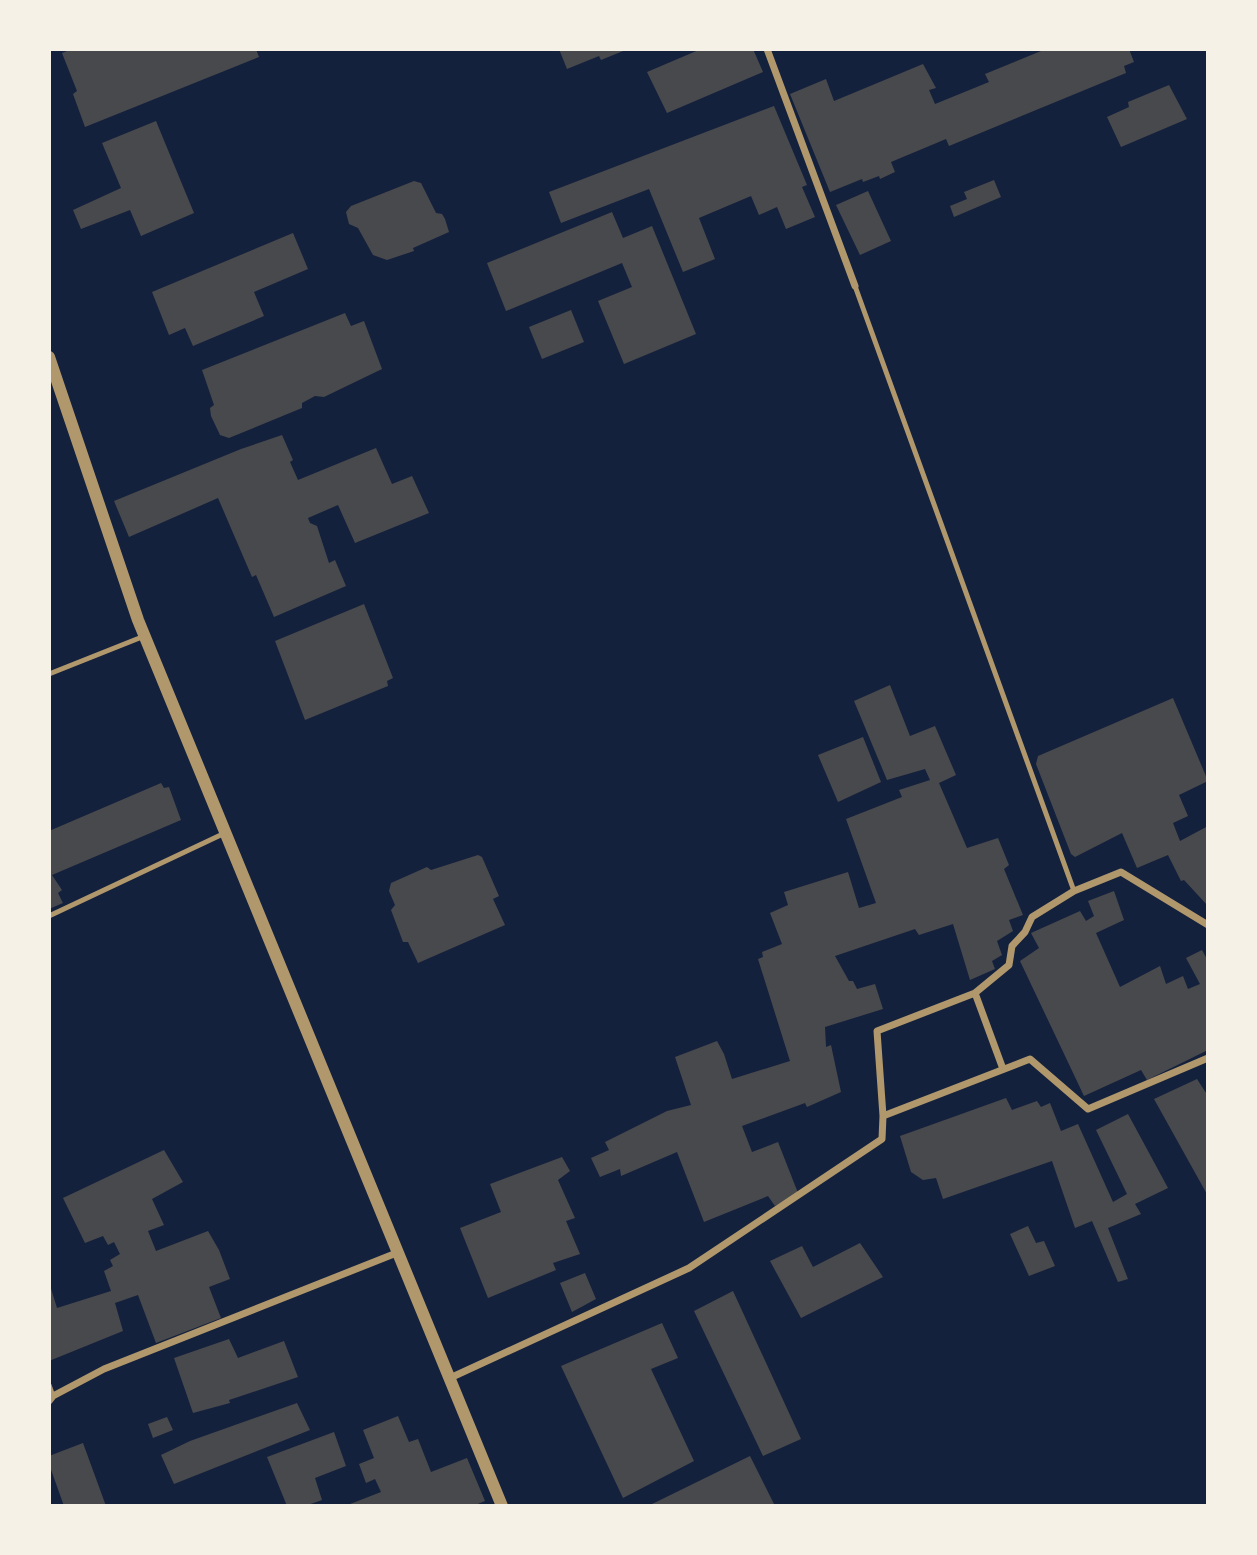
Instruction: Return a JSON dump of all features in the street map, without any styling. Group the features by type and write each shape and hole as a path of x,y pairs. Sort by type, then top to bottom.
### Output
{"street":[{"path":"767,49 855,286"},
{"path":"49,357 138,620 502,1506"},
{"path":"450,1378 689,1268 882,1139 877,1031 975,993 1009,965 1012,946 1025,932 1032,917 1074,891 1121,872 1208,925"},
{"path":"975,993 1003,1069"},
{"path":"883,1116 1030,1059 1088,1109 1208,1058"},
{"path":"51,1398 104,1369 399,1252"}],"lane":[{"path":"855,286 1074,891"},
{"path":"49,674 145,635"},
{"path":"49,916 225,833"},
{"path":"49,1385 51,1398"}],"building":[{"path":"72,49 256,49 259,57 85,127 73,94 77,91 62,53"},
{"path":"559,49 628,49 601,60 599,56 567,69"},
{"path":"701,49 753,49 763,72 667,113 647,72"},
{"path":"1046,49 1129,49 1134,62 1124,66 1126,73 949,146 946,139 891,162 895,172 880,179 879,176 863,182 862,179 830,192 790,94 826,79 834,101 923,64 936,88 929,90 935,104 989,82 985,74"},
{"path":"1169,85 1187,119 1121,147 1107,117 1129,107 1128,102"},
{"path":"774,106 807,185 802,187 815,217 786,229 777,207 759,215 751,196 699,218 715,259 683,272 649,189 561,223 549,192"},
{"path":"156,121 194,213 141,236 130,210 81,229 73,210 121,188 102,143"},
{"path":"994,180 1001,197 954,217 950,206 967,199 964,192"},
{"path":"414,181 421,183 436,213 442,214 445,219 449,232 413,248 414,251 387,260 373,255 358,228 349,224 346,212 351,206"},
{"path":"868,191 891,241 860,255 836,205"},
{"path":"612,212 623,238 652,226 696,334 624,364 598,301 632,287 622,263 506,311 487,263"},
{"path":"293,233 308,269 254,292 264,316 193,346 185,328 169,335 152,292"},
{"path":"571,310 584,342 542,359 529,327"},
{"path":"345,313 351,326 364,321 382,369 324,397 315,396 302,403 302,408 229,438 220,435 211,416 210,408 214,405 202,370"},
{"path":"282,435 298,480 376,448 392,484 412,476 429,513 355,543 338,505 308,518 310,523 317,526 329,563 335,560 346,586 274,617 256,575 252,577 218,498 129,537 114,501"},
{"path":"364,604 393,678 387,681 388,686 305,720 275,641"},
{"path":"890,685 910,736 935,726 956,775 939,783 967,848 998,838 1009,865 1004,869 1023,915 1009,920 1013,931 997,941 1002,955 992,961 995,969 970,980 953,924 919,935 915,929 835,956 849,981 853,981 857,989 875,984 883,1009 825,1027 826,1047 831,1045 841,1092 807,1107 805,1103 742,1126 752,1152 778,1142 798,1193 775,1206 768,1196 704,1222 677,1152 621,1176 620,1169 600,1177 591,1158 609,1150 605,1142 667,1111 691,1105 675,1057 717,1041 732,1079 790,1061 758,959 763,957 762,952 782,944 770,913 788,905 784,892 848,872 859,908 876,903 846,819 902,797 899,790 930,780 925,769 887,780 854,701"},
{"path":"1173,698 1208,781 1179,795 1188,816 1173,823 1180,841 1208,826 1208,906 1184,880 1181,881 1168,855 1137,868 1122,833 1075,857 1071,854 1036,764 1038,756"},
{"path":"863,737 881,782 838,802 818,755"},
{"path":"161,783 164,788 169,787 181,820 52,875 62,890 58,893 63,903 49,909 49,831"},
{"path":"478,855 482,857 499,896 493,899 505,925 418,963 408,942 403,942 391,910 395,905 389,891 391,883 427,867 431,870"},
{"path":"1114,891 1124,920 1096,933 1120,987 1160,966 1166,984 1183,976 1188,989 1200,984 1186,958 1202,950 1208,961 1208,1050 1147,1080 1141,1070 1084,1096 1020,961 1039,948 1031,933 1080,911 1086,921 1094,916 1088,901"},
{"path":"1197,1079 1208,1096 1208,1196 1154,1099"},
{"path":"1006,1098 1012,1110 1037,1101 1041,1107 1050,1103 1061,1131 1078,1124 1113,1202 1127,1194 1096,1130 1128,1114 1168,1188 1135,1204 1141,1214 1108,1228 1128,1279 1118,1282 1092,1221 1075,1228 1052,1161 943,1199 936,1178 923,1180 911,1172 900,1136"},
{"path":"164,1150 183,1182 152,1199 164,1225 148,1231 156,1251 208,1231 230,1279 209,1287 221,1318 156,1343 138,1295 115,1303 123,1331 49,1361 49,1282 57,1308 111,1291 104,1271 113,1266 110,1260 120,1254 114,1242 108,1245 103,1236 85,1243 63,1198"},
{"path":"562,1157 570,1171 558,1180 575,1218 566,1221 580,1254 553,1263 556,1270 488,1298 460,1228 501,1212 490,1184"},
{"path":"1028,1226 1036,1243 1044,1241 1055,1266 1029,1276 1010,1234"},
{"path":"860,1243 883,1277 801,1318 770,1261 802,1246 813,1267"},
{"path":"585,1273 596,1299 572,1312 560,1283"},
{"path":"733,1291 801,1439 763,1456 694,1311"},
{"path":"662,1323 678,1358 651,1369 694,1461 623,1498 561,1366"},
{"path":"229,1339 238,1358 284,1341 298,1377 229,1400 230,1403 193,1413 174,1358"},
{"path":"297,1403 310,1430 174,1484 161,1455 190,1441"},
{"path":"398,1416 409,1442 418,1439 431,1472 467,1458 485,1501 473,1506 345,1506 381,1492 375,1479 366,1483 359,1464 374,1458 363,1430"},
{"path":"167,1417 173,1430 153,1438 148,1424"},
{"path":"334,1432 346,1466 315,1478 322,1500 305,1506 287,1506 267,1457"},
{"path":"83,1443 106,1506 64,1506 49,1464 49,1456"},
{"path":"750,1456 775,1506 648,1506"}]}
